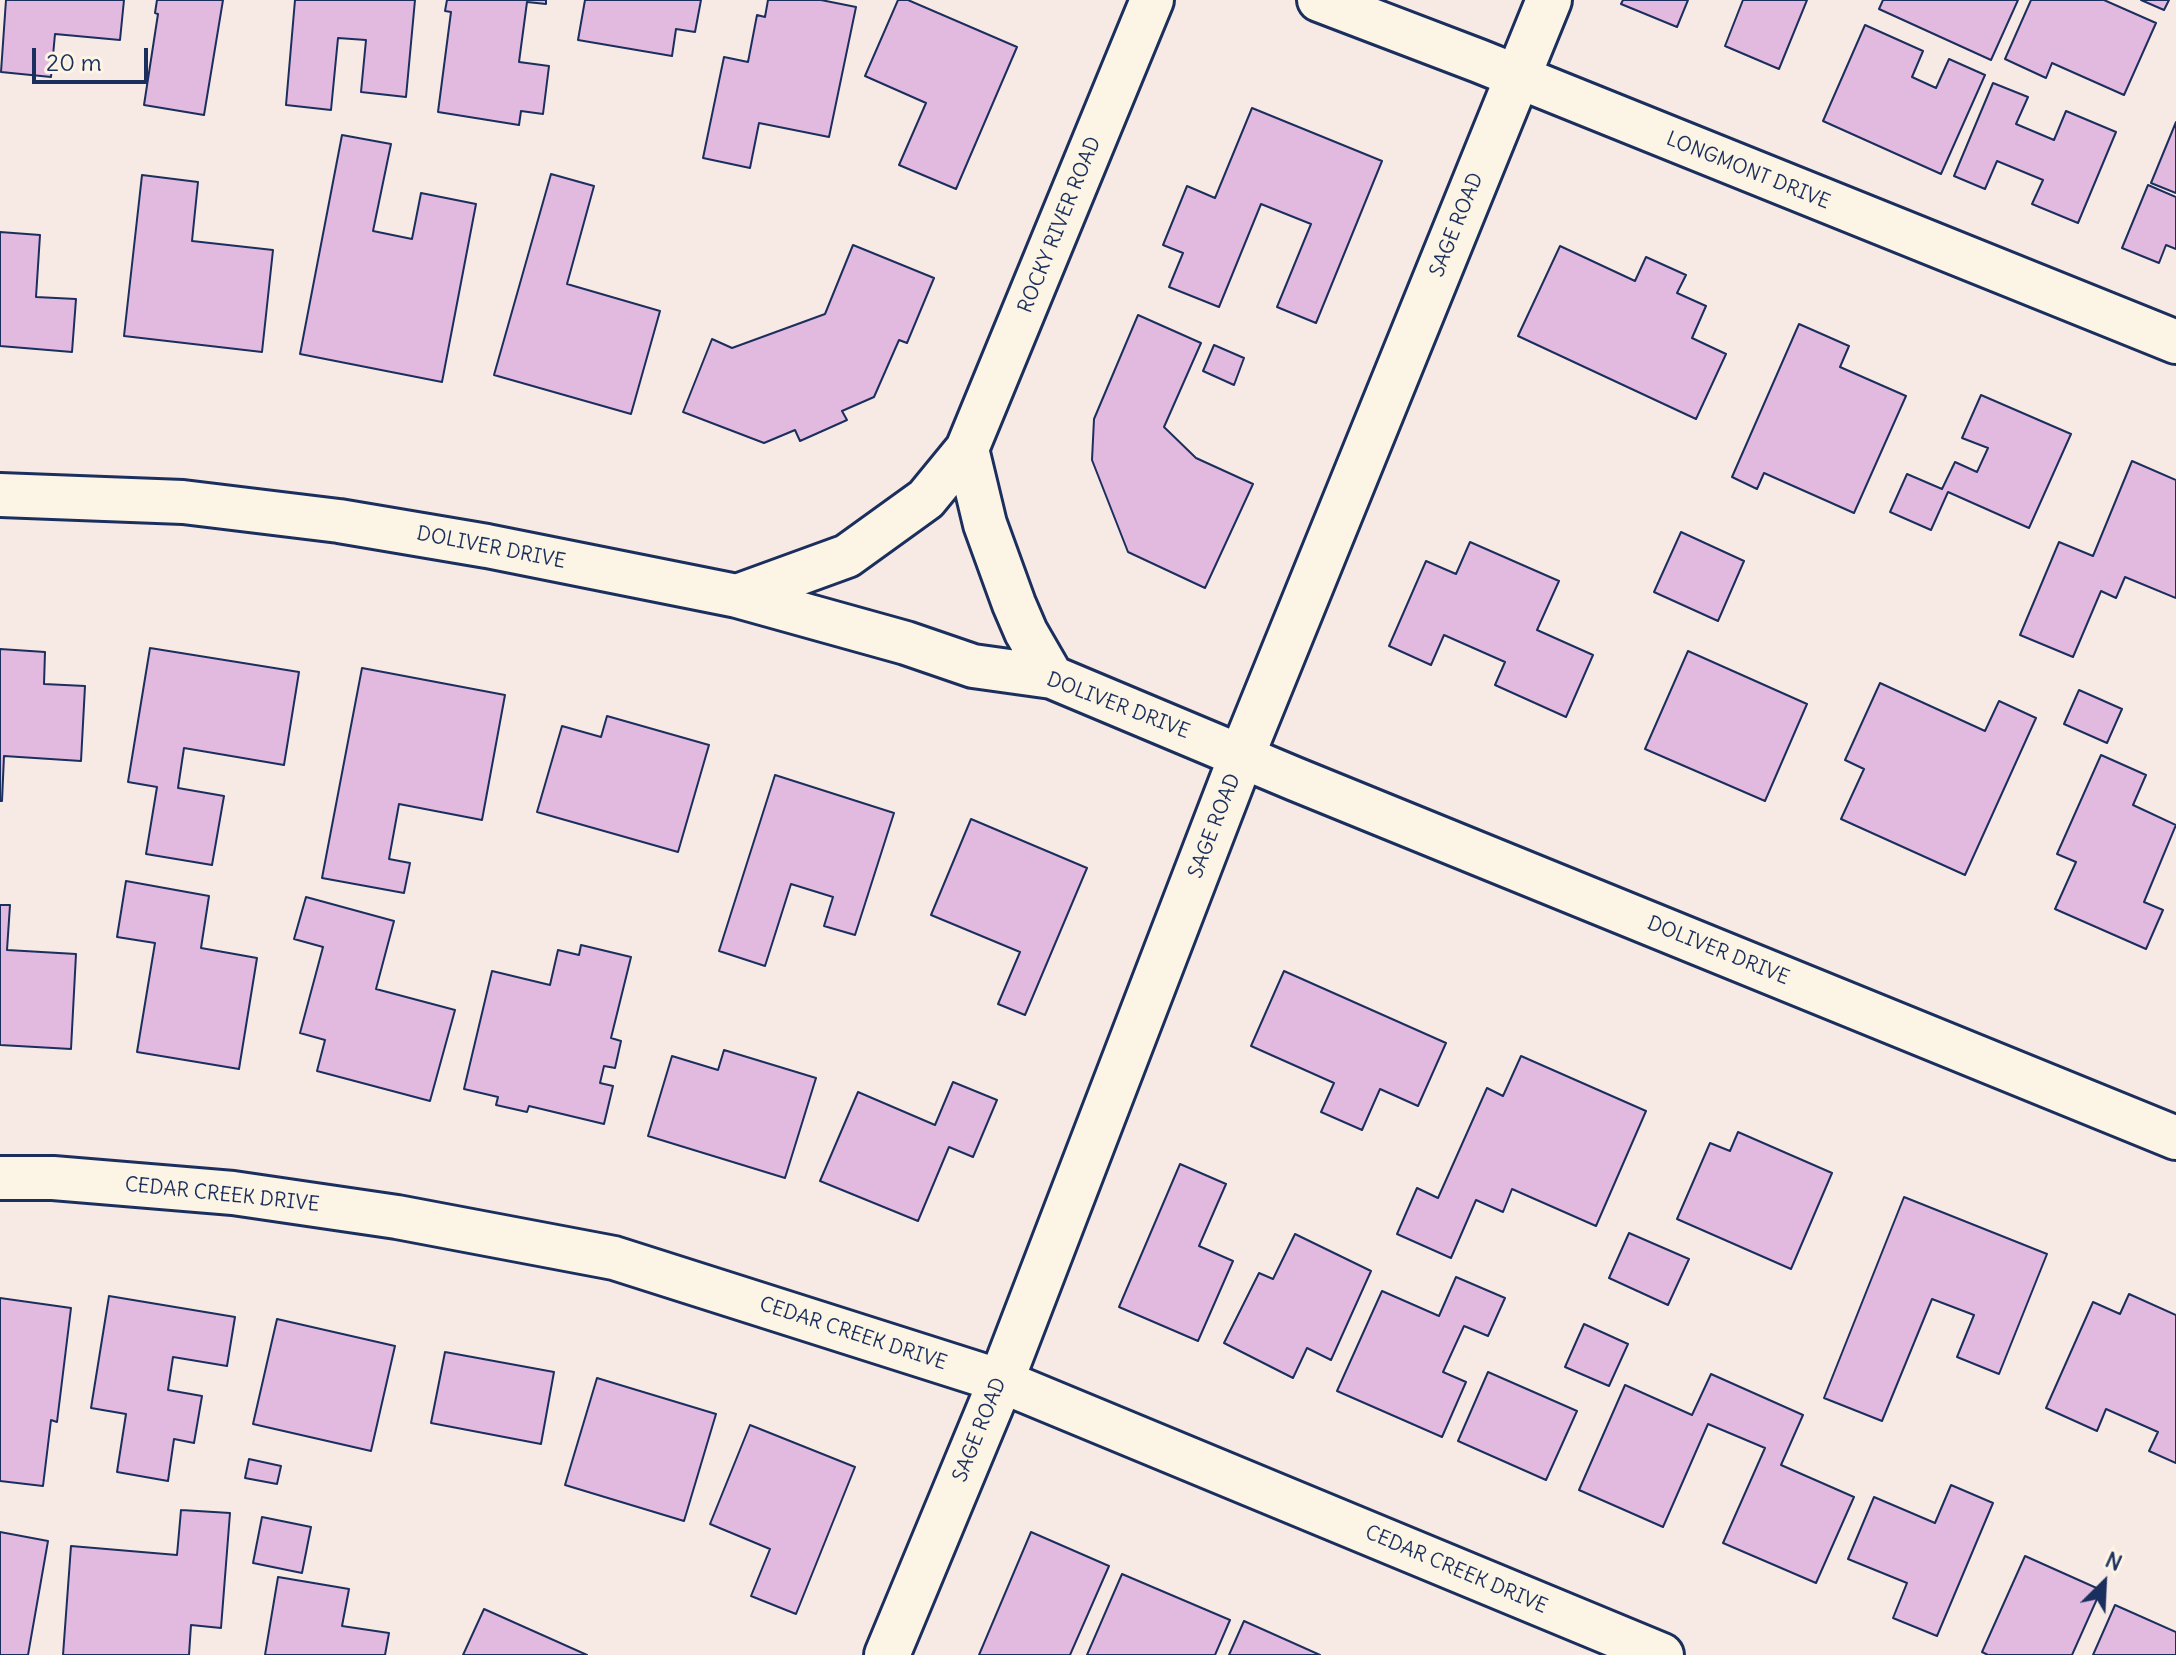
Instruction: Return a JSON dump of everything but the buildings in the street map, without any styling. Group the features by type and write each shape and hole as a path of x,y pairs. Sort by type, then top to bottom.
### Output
{"street":[{"name":"ROCKY RIVER ROAD","path":"737,596 847,556 926,499 967,449 1152,0"},
{"name":"LONGMONT DRIVE","path":"1319,0 2176,342"},
{"name":"SAGE ROAD","path":"887,1655 1001,1381 1242,755 1549,0"},
{"path":"967,449 985,524 1014,604 1052,677"},
{"name":"DOLIVER DRIVE","path":"0,495 183,502 339,521 487,546 737,596 906,643 973,666 1052,677 2176,1138"},
{"name":"CEDAR CREEK DRIVE","path":"0,1178 53,1178 233,1193 397,1217 614,1258 1001,1381 1662,1655"}]}
